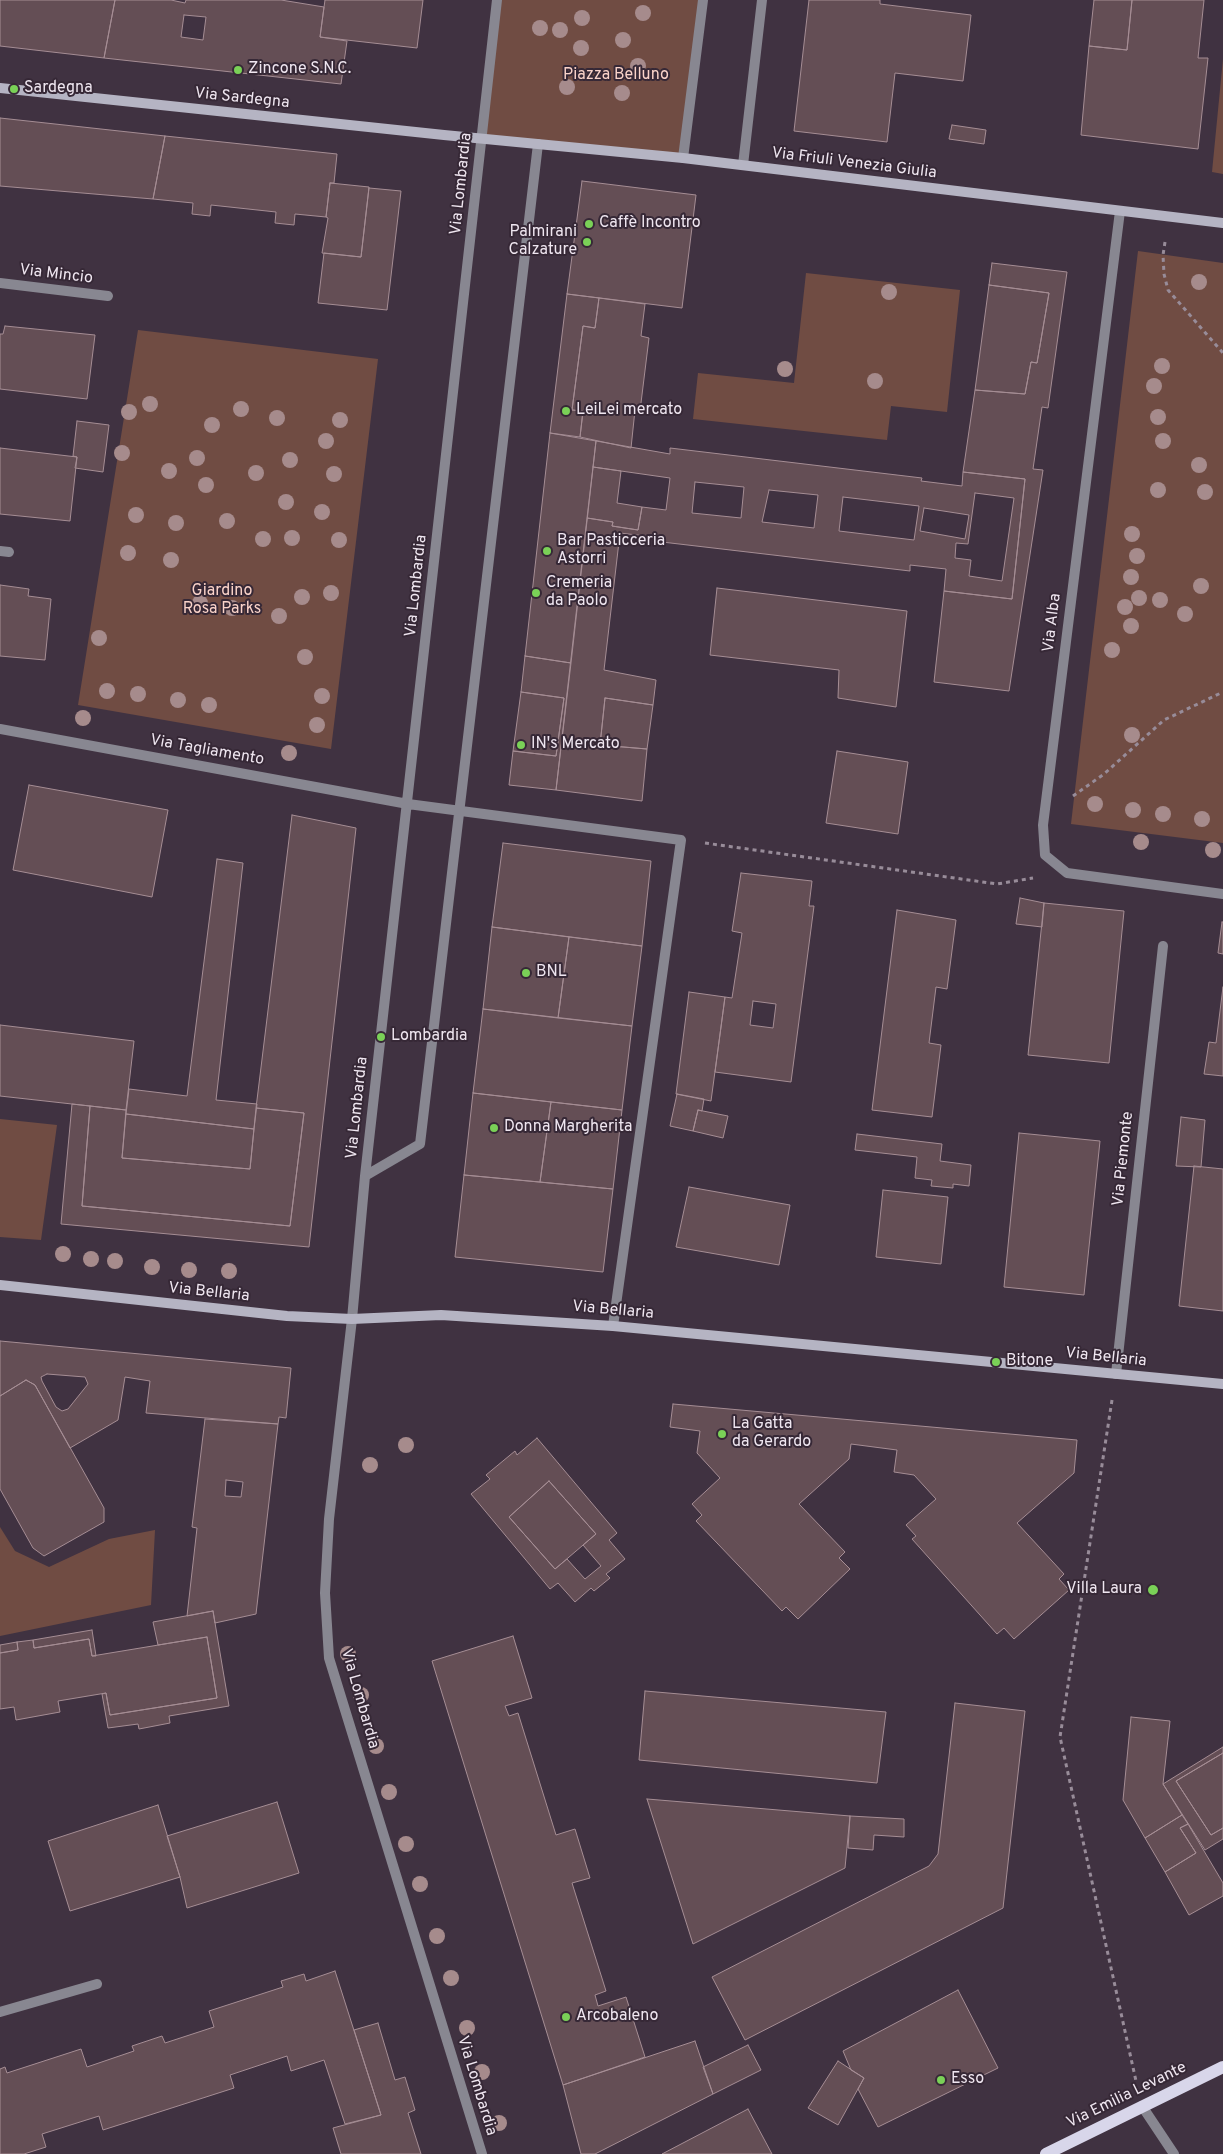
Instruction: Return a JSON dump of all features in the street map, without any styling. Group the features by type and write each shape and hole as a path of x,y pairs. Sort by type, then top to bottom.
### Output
{"main road":[{"name":"Via Emilia Levante","path":"1046,2154 1223,2067"}],"street":[{"name":"Via Lombardia","path":"482,2154 329,1658 326,1593 329,1519 352,1320 365,1176 497,0"},
{"path":"683,158 702,0"},
{"path":"743,165 762,0"},
{"name":"Via Sardegna","path":"0,88 482,138"},
{"name":"Via Friuli Venezia Giulia","path":"482,138 683,158 1223,223"},
{"name":"Via Lombardia","path":"365,1176 420,1144 538,144"},
{"name":"Via Alba","path":"1067,873 1045,855 1043,825 1120,211"},
{"name":"Via Mincio","path":"0,283 108,296"},
{"name":"Via Tagliamento","path":"0,729 458,812"},
{"path":"458,812 681,840 614,1326"},
{"path":"1067,873 1223,894"},
{"name":"Via Piemonte","path":"1116,1374 1163,946"},
{"name":"Via Bellaria","path":"0,1285 287,1316 352,1320 441,1315 614,1326 1223,1384"},
{"path":"0,2012 97,1984"},
{"path":"1142,2106 1174,2154"}],"path":[{"path":"1170,217 1163,255 1164,274 1168,290 1223,353"},
{"path":"1072,805 1073,796 1104,774 1164,720 1223,692"},
{"path":"681,840 996,884 1067,873"},
{"path":"1116,1374 1060,1737 1142,2106"}],"green space":[{"name":"Piazza Belluno","path":"497,0 702,0 683,158 481,138"},
{"path":"1223,59 1223,174 1212,172"},
{"path":"1138,251 1223,263 1223,843 1071,824"},
{"path":"806,273 960,290 947,412 891,406 887,440 693,419 698,373 794,383"},
{"name":"Giardino Rosa Parks","path":"138,330 378,359 331,749 78,705"},
{"path":"0,1119 57,1125 41,1240 0,1237"},
{"path":"0,1527 15,1551 49,1567 109,1539 155,1530 151,1605 0,1636"}],"building":[{"path":"0,0 115,0 104,58 0,46"},
{"path":"115,0 171,0 185,3 186,0 281,0 324,7 320,37 347,41 341,84 104,58","holes":["184,15 206,17 203,40 181,37"]},
{"path":"325,0 423,0 417,48 320,37"},
{"path":"809,0 880,0 880,4 971,15 963,81 895,73 887,142 794,131"},
{"path":"1094,0 1132,0 1127,50 1089,46"},
{"path":"1132,0 1204,0 1198,58 1208,58 1198,149 1081,135 1089,46 1127,50"},
{"path":"0,118 165,136 153,199 0,186"},
{"path":"952,125 986,130 984,144 949,139"},
{"path":"165,136 337,154 334,183 330,183 326,217 295,214 294,225 275,223 276,212 211,205 210,216 192,214 193,203 153,199"},
{"path":"582,181 696,195 682,308 567,294"},
{"path":"330,183 369,187 361,257 322,253 328,218 326,217"},
{"path":"369,188 401,191 387,310 318,303 324,253 361,257"},
{"path":"992,263 1067,272 1048,408 1042,407 1033,469 1043,470 1009,691 934,682 944,591 1012,599 1025,479 963,472 975,390 1025,394 1031,362 1037,363 1049,293 989,285"},
{"path":"989,285 1049,293 1037,363 1031,362 1025,394 975,390"},
{"path":"567,294 599,298 595,328 583,326 572,410 583,411 580,437 550,433"},
{"path":"599,298 645,304 641,336 649,338 640,411 635,410 631,448 580,437 583,411 572,410 583,326 595,328"},
{"path":"5,326 95,335 87,399 0,389 0,334 3,334"},
{"path":"77,421 109,425 103,472 75,468 77,457 73,456"},
{"path":"550,433 596,441 571,663 525,656"},
{"path":"596,441 670,454 670,448 922,478 921,481 962,486 963,472 1025,479 1012,599 944,591 946,569 910,565 910,571 662,542 662,538 620,533 604,670 656,680 653,705 605,698 600,745 647,749 642,801 556,790 587,518 613,522 612,526 638,530 642,507 666,510 670,478 593,467","holes":["695,482 744,487 741,518 692,513","769,490 818,495 814,528 762,522","975,493 1014,498 1002,581 969,576 971,560 955,558 956,543 968,544","843,497 919,506 914,540 839,531","924,508 969,515 965,539 920,531"]},
{"path":"0,448 77,457 70,521 0,514"},
{"path":"593,467 621,471 617,503 642,507 638,530 612,526 613,522 587,518"},
{"path":"0,585 29,589 28,596 51,599 45,660 0,656"},
{"path":"717,588 907,611 896,707 838,698 839,670 710,655"},
{"path":"525,656 571,663 556,790 509,785 513,751 556,756 564,698 521,692"},
{"path":"521,692 564,698 556,756 513,751"},
{"path":"605,698 653,705 647,749 600,745"},
{"path":"837,751 908,762 898,834 826,823"},
{"path":"29,785 168,810 152,897 13,870"},
{"path":"292,815 356,828 309,1247 61,1224 72,1104 90,1106 82,1206 290,1226 304,1113 256,1108"},
{"path":"503,843 651,861 642,946 492,927"},
{"path":"217,859 243,863 216,1100 257,1104 254,1129 126,1114 129,1089 187,1096"},
{"path":"741,873 812,881 809,906 814,906 791,1082 715,1072 725,997 732,998 742,933 732,931","holes":["753,1001 776,1004 773,1028 750,1025"]},
{"path":"1020,898 1044,903 1042,927 1016,924"},
{"path":"1044,903 1124,911 1109,1063 1028,1055"},
{"path":"897,910 956,920 947,989 936,987 929,1043 941,1045 932,1117 872,1110"},
{"path":"1223,922 1223,954 1218,953"},
{"name":"BNL","path":"492,927 569,937 558,1018 483,1009"},
{"path":"569,937 642,946 632,1026 558,1018"},
{"path":"1223,987 1223,1076 1204,1074 1209,1042 1216,1043"},
{"path":"689,992 725,997 711,1101 676,1094"},
{"path":"483,1009 632,1026 622,1110 473,1093"},
{"path":"0,1025 134,1041 126,1110 0,1096"},
{"path":"473,1093 551,1102 540,1182 464,1175"},
{"path":"677,1094 704,1099 702,1111 698,1110 693,1131 670,1126"},
{"path":"551,1102 622,1110 613,1189 540,1182"},
{"path":"90,1106 126,1110 122,1158 250,1169 256,1108 304,1113 290,1226 82,1206"},
{"path":"698,1110 728,1116 723,1138 693,1131"},
{"path":"126,1114 254,1129 250,1169 122,1158"},
{"path":"1181,1117 1205,1120 1201,1167 1176,1166"},
{"path":"1019,1133 1100,1141 1084,1295 1004,1287"},
{"path":"857,1134 942,1144 940,1161 971,1165 969,1186 953,1184 953,1188 931,1186 932,1180 915,1178 917,1157 855,1150"},
{"path":"1194,1166 1223,1169 1223,1311 1179,1306"},
{"path":"464,1175 613,1189 603,1272 455,1257"},
{"path":"689,1187 790,1205 779,1265 676,1247"},
{"path":"883,1190 948,1197 941,1264 876,1257"},
{"path":"0,1341 291,1368 286,1418 279,1417 278,1424 146,1413 150,1381 125,1377 118,1420 70,1448 35,1385 26,1380 0,1396","holes":["47,1374 85,1377 88,1384 68,1409 62,1411 56,1407 41,1377"]},
{"path":"26,1380 35,1385 104,1508 104,1522 44,1556 33,1548 0,1489 0,1396"},
{"path":"673,1404 1077,1440 1074,1473 1017,1523 1064,1574 1059,1579 1069,1590 1014,1639 1004,1628 997,1634 912,1539 916,1536 906,1525 936,1499 914,1475 894,1472 897,1450 851,1444 849,1459 799,1504 845,1552 839,1558 850,1569 798,1619 786,1607 782,1611 696,1521 702,1515 692,1504 720,1478 697,1453 700,1431 670,1427"},
{"path":"205,1419 278,1424 256,1614 215,1623 213,1611 187,1616 197,1528 192,1527","holes":["226,1480 243,1482 241,1497 225,1496"]},
{"path":"537,1438 617,1533 609,1540 625,1559 606,1574 610,1578 594,1591 591,1588 575,1602 558,1583 550,1589 471,1494 490,1479 486,1475 515,1451 517,1455","holes":["549,1481 596,1534 583,1545 601,1566 585,1579 567,1559 555,1569 509,1517"]},
{"path":"549,1481 596,1534 555,1569 509,1517"},
{"path":"213,1611 229,1706 169,1716 170,1723 139,1729 138,1724 108,1728 102,1694 106,1693 110,1715 217,1698 207,1637 158,1645 153,1622"},
{"path":"92,1630 96,1656 92,1656 89,1639 34,1648 33,1640"},
{"path":"513,1636 532,1698 505,1706 509,1716 518,1713 556,1835 575,1829 590,1878 572,1883 606,1991 595,1995 598,2006 626,1997 645,2057 563,2085 432,1661"},
{"path":"207,1637 217,1698 110,1715 106,1693 58,1701 60,1712 16,1720 14,1707 0,1709 0,1653 18,1650 17,1642 33,1640 34,1648 89,1639 92,1656"},
{"path":"17,1642 18,1650 0,1653 0,1645"},
{"path":"645,1691 886,1712 877,1783 639,1760"},
{"path":"955,1703 1025,1711 1003,1908 745,2040 712,1977 929,1866 938,1854"},
{"path":"1131,1717 1170,1721 1163,1784 1182,1815 1145,1838 1123,1800"},
{"path":"1223,1747 1223,1753 1176,1781 1211,1835 1223,1828 1223,1839 1205,1850 1163,1784"},
{"path":"1223,1753 1223,1828 1211,1835 1176,1781"},
{"path":"647,1799 850,1816 845,1868 693,1944"},
{"path":"277,1802 299,1873 187,1908 180,1877 167,1836"},
{"path":"158,1805 180,1877 70,1911 48,1841"},
{"path":"1182,1815 1188,1824 1180,1828 1196,1853 1165,1872 1145,1838"},
{"path":"850,1816 904,1819 904,1837 874,1835 873,1850 848,1848"},
{"path":"1188,1824 1223,1883 1223,1896 1189,1915 1165,1872 1196,1853 1180,1828"},
{"path":"335,1971 381,2115 345,2124 324,2060 291,2071 287,2056 230,2075 234,2088 103,2130 99,2116 42,2134 46,2147 24,2154 0,2154 0,2069 5,2067 7,2073 81,2049 87,2067 134,2051 132,2046 162,2036 165,2043 214,2027 209,2011 283,1987 281,1981 304,1974 306,1981"},
{"path":"958,1990 998,2068 878,2127 858,2089 864,2078 851,2070 843,2051"},
{"path":"378,2023 395,2080 405,2077 415,2110 408,2113 421,2154 341,2154 333,2128 381,2115 354,2030"},
{"path":"695,2041 713,2094 595,2154 581,2154 563,2085"},
{"path":"748,2045 761,2070 713,2094 703,2067"},
{"path":"838,2061 864,2078 838,2125 808,2108"},
{"path":"748,2109 772,2154 662,2154"}],"place":[{"name":"Zincone S.N.C.","path":"238,70"},
{"name":"Sardegna","path":"14,89"},
{"name":"Caffè Incontro","path":"589,224"},
{"name":"Palmirani Calzature","path":"587,242"},
{"name":"LeiLei mercato","path":"566,411"},
{"name":"Bar Pasticceria Astorri","path":"547,551"},
{"name":"Cremeria da Paolo","path":"536,593"},
{"name":"IN's Mercato","path":"521,745"},
{"name":"BNL","path":"526,973"},
{"name":"Lombardia","path":"381,1037"},
{"name":"Donna Margherita","path":"494,1128"},
{"name":"Bitone","path":"996,1362"},
{"name":"La Gatta da Gerardo","path":"722,1434"},
{"name":"Villa Laura","path":"1153,1590"},
{"name":"Arcobaleno","path":"566,2017"},
{"name":"Esso","path":"941,2080"}]}
